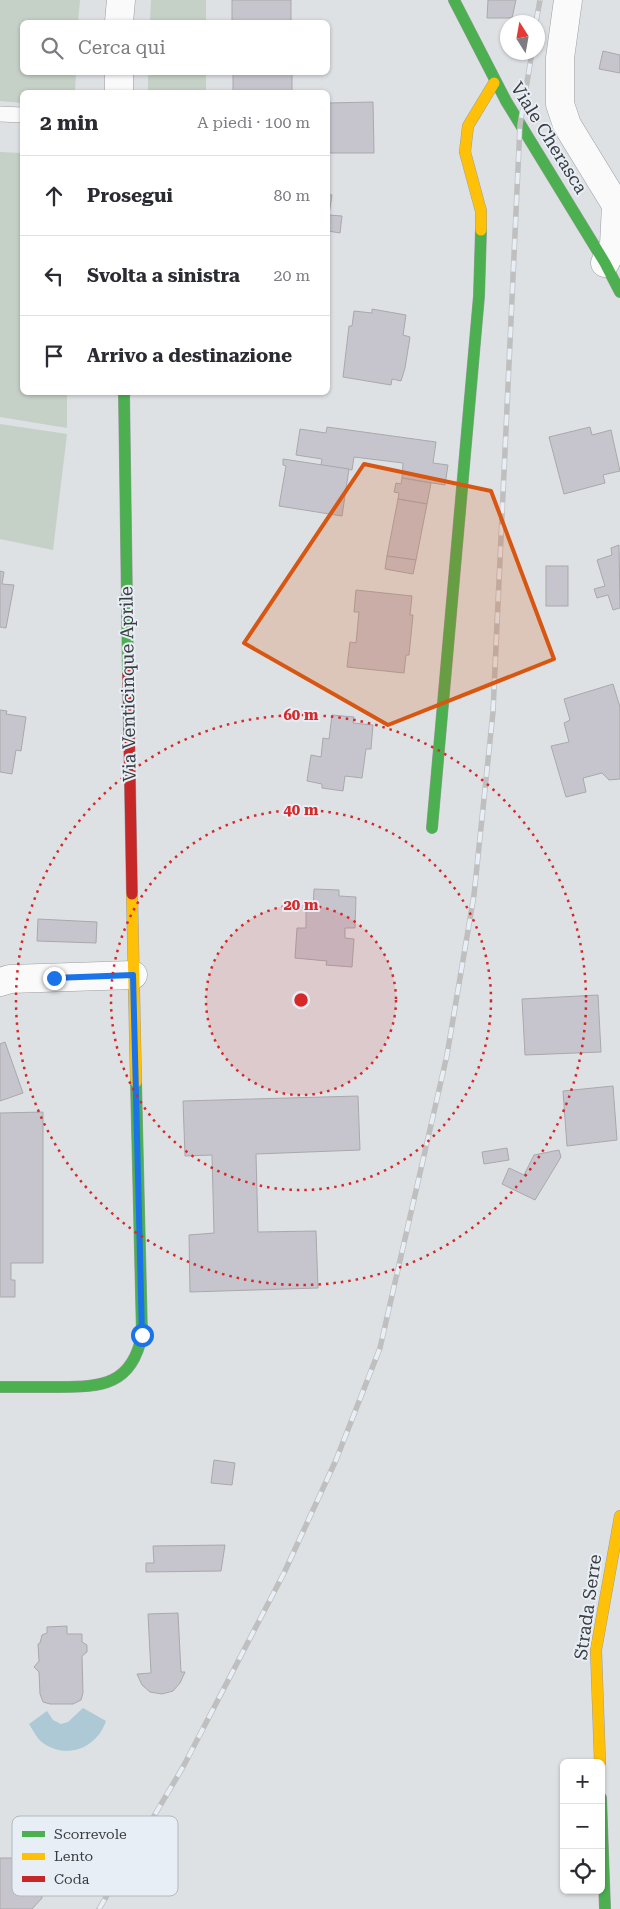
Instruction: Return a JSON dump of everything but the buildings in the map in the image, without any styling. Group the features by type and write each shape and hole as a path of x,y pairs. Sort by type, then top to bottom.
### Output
{"street":[{"path":"119,20 121,0"},
{"name":"Viale Cherasca","path":"454,0 475,48 494,83 605,263 620,292"},
{"path":"568,0 560,58 560,104 567,125 616,205 614,245 605,263"},
{"path":"119,75 119,90"},
{"path":"432,828 479,296 481,212 465,152 468,126 494,83"},
{"name":"Via Venticinque Aprile","path":"0,1386 95,1386 110,1383 123,1375 134,1364 140,1350 142,1335 133,975 124,395"},
{"path":"3,976 133,975"},
{"name":"Strada Serre","path":"600,1759 596,1650 605,1590 620,1516"},
{"path":"601,1804 605,1909"}],"lane":[{"path":"0,114 20,115"}],"highlighted area":[{"path":"364,464 491,491 554,659 388,725 244,643"}],"shaded area":[{"path":"0,0 80,0 78,20 20,20 20,75 76,75 75,90 20,90 20,103 0,101"},
{"path":"151,0 206,0 206,20 150,20"},
{"path":"148,75 206,75 206,90 148,90"},
{"path":"0,152 20,153 20,395 67,395 67,428 0,417"},
{"path":"0,424 67,434 53,550 0,539"}],"water":[{"path":"83,1708 106,1721 96,1738 88,1744 71,1751 62,1751 43,1743 29,1724 47,1711 53,1720 61,1724 68,1722"}],"railway":[{"path":"537,15 540,0"},
{"path":"154,1816 183,1767 284,1573 336,1460 380,1348 447,1055 474,895 493,712 520,125 531,60"},
{"path":"99,1909 107,1896"}],"traffic: fast":[{"path":"454,0 506,101 605,263 620,292"},
{"path":"432,828 479,296 481,230"},
{"path":"124,395 128,674"},
{"path":"0,1387 74,1387 101,1384 113,1380 123,1373 131,1364 137,1352 142,1335 136,1082"},
{"path":"601,1804 605,1909"}],"traffic: slow":[{"path":"481,230 481,211 465,152 468,126 494,83"},
{"path":"132,894 136,1082"},
{"path":"600,1759 596,1650 620,1516"}],"traffic: jam":[{"path":"128,674 132,894"}],"route":[{"path":"54,978 133,975 142,1335"}]}
